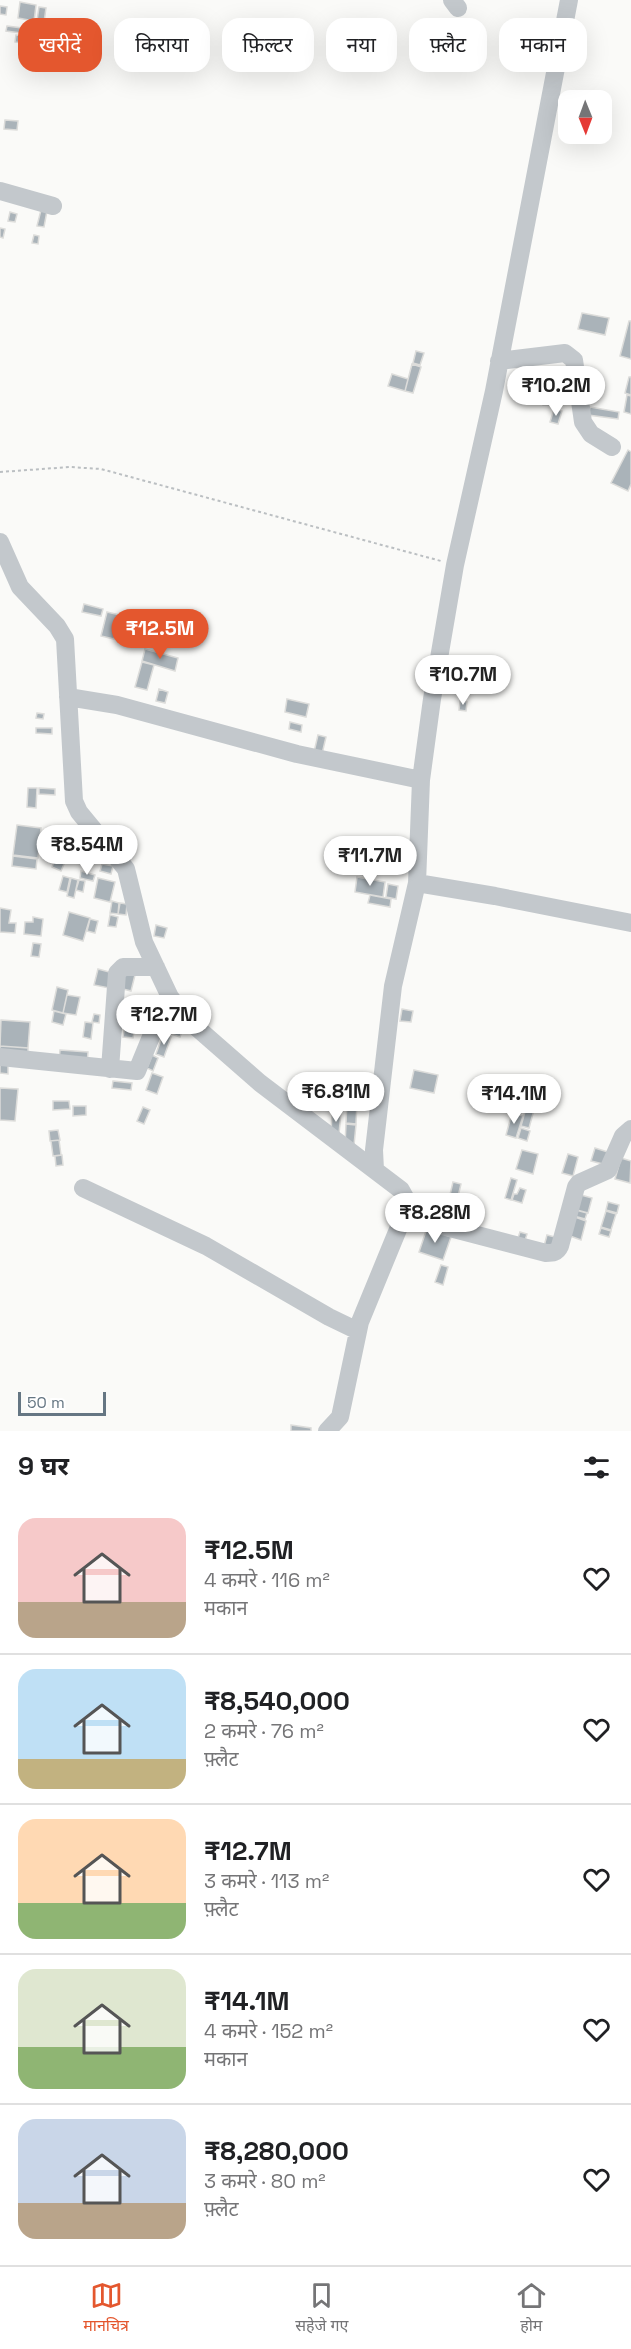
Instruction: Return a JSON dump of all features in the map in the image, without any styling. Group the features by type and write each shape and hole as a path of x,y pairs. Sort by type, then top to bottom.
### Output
{"street":[{"path":"375,1170 374,1150 393,986 417,883 421,780 432,699 455,565 500,356 569,0"},
{"path":"0,191 53,206"},
{"path":"500,356 565,353 570,356 574,360 583,422 591,434 612,447"},
{"path":"0,542 20,587 65,639 75,807 126,869 144,942 170,997 199,1031 260,1083 404,1194 407,1205 404,1216 358,1331 340,1417 327,1431"},
{"path":"68,697 117,705 297,754 421,780"},
{"path":"417,883 631,923"},
{"path":"110,1069 117,973 123,967 156,967"},
{"path":"0,1057 137,1071 153,1032 178,1008"},
{"path":"404,1216 546,1253 558,1251 576,1187 608,1170 623,1136 631,1129"},
{"path":"82,1188 206,1246 329,1317 358,1331"}],"path":[{"path":"0,472 70,466 101,468 455,565"}],"building":[{"path":"20,2 36,5 34,18 18,18"},
{"path":"0,6 7,7 6,15 0,14"},
{"path":"39,7 46,8 45,18 37,18"},
{"path":"7,26 18,27 18,33 6,31"},
{"path":"5,120 18,121 17,130 4,129"},
{"path":"41,210 47,211 44,227 37,226"},
{"path":"10,212 17,214 15,222 8,221"},
{"path":"0,228 5,229 3,238 0,237"},
{"path":"34,235 39,236 38,244 32,243"},
{"path":"582,313 609,318 605,335 578,329"},
{"path":"629,321 631,321 631,359 620,356"},
{"path":"416,351 424,353 420,365 413,363"},
{"path":"412,364 421,367 413,393 405,391"},
{"path":"392,374 408,379 405,391 388,386"},
{"path":"629,377 631,377 631,395 625,393"},
{"path":"543,380 555,380 555,405 543,405"},
{"path":"627,395 631,396 631,414 624,412"},
{"path":"590,407 619,412 618,419 588,415"},
{"path":"554,409 562,411 558,424 550,422"},
{"path":"628,450 631,452 631,484 628,491 611,483"},
{"path":"84,604 103,609 101,616 82,612"},
{"path":"107,612 120,615 114,639 101,636"},
{"path":"145,649 178,658 175,671 142,661"},
{"path":"142,662 154,665 147,690 135,687"},
{"path":"159,689 168,692 165,703 156,701"},
{"path":"287,699 309,704 306,717 285,712"},
{"path":"460,701 467,702 466,711 459,710"},
{"path":"37,713 44,714 43,719 36,718"},
{"path":"290,722 302,725 301,732 289,729"},
{"path":"36,728 52,728 52,734 36,733"},
{"path":"318,735 326,737 322,754 314,752"},
{"path":"28,788 37,788 36,808 27,807"},
{"path":"39,788 55,789 55,795 39,794"},
{"path":"17,825 41,828 38,858 13,855"},
{"path":"52,830 61,830 60,841 51,841"},
{"path":"13,856 37,859 36,869 12,866"},
{"path":"55,859 64,864 61,871 52,867"},
{"path":"102,864 113,866 111,874 100,871"},
{"path":"81,871 95,875 93,881 80,878"},
{"path":"63,876 70,878 67,892 59,890"},
{"path":"357,877 385,882 383,897 355,892"},
{"path":"71,878 78,880 74,898 67,896"},
{"path":"98,878 115,882 110,902 94,898"},
{"path":"79,880 85,881 83,892 76,890"},
{"path":"388,884 398,886 396,899 386,897"},
{"path":"370,895 391,899 390,907 368,903"},
{"path":"112,901 119,903 118,914 110,913"},
{"path":"120,903 127,904 126,915 118,914"},
{"path":"0,908 11,910 9,923 16,923 15,933 0,932"},
{"path":"69,912 90,918 83,941 63,935"},
{"path":"110,915 118,917 116,927 108,926"},
{"path":"33,917 43,919 41,936 24,934 25,922 33,922"},
{"path":"90,919 98,921 95,933 87,931"},
{"path":"156,925 167,928 164,938 154,936"},
{"path":"33,943 41,944 39,957 31,956"},
{"path":"98,969 113,973 109,988 94,985"},
{"path":"123,972 135,975 131,991 119,988"},
{"path":"57,987 68,990 63,1013 52,1010"},
{"path":"67,995 80,997 76,1015 63,1013"},
{"path":"128,1006 138,1007 133,1038 123,1037"},
{"path":"402,1009 413,1011 411,1022 400,1021"},
{"path":"54,1011 66,1014 63,1025 52,1022"},
{"path":"94,1014 100,1015 99,1023 92,1022"},
{"path":"1,1020 30,1022 28,1048 0,1046"},
{"path":"85,1022 93,1023 91,1039 83,1037"},
{"path":"174,1025 183,1028 180,1037 171,1034"},
{"path":"163,1034 171,1037 164,1057 156,1054"},
{"path":"0,1046 28,1048 28,1057 0,1055"},
{"path":"60,1050 88,1052 87,1065 59,1062"},
{"path":"152,1055 158,1058 153,1071 147,1068"},
{"path":"0,1065 8,1065 8,1074 0,1073"},
{"path":"414,1070 438,1075 434,1093 410,1088"},
{"path":"152,1073 163,1077 157,1094 146,1090"},
{"path":"113,1081 132,1083 131,1090 112,1088"},
{"path":"0,1088 18,1089 15,1121 0,1120"},
{"path":"53,1101 69,1101 70,1109 53,1110"},
{"path":"347,1102 357,1102 356,1124 346,1123"},
{"path":"73,1106 86,1106 86,1115 73,1116"},
{"path":"143,1107 150,1110 144,1124 137,1121"},
{"path":"526,1108 534,1110 529,1128 521,1126"},
{"path":"332,1112 341,1112 339,1134 331,1134"},
{"path":"512,1113 523,1116 516,1138 506,1135"},
{"path":"346,1124 356,1125 354,1145 345,1145"},
{"path":"521,1128 530,1131 527,1141 518,1138"},
{"path":"58,1130 60,1140 50,1141 49,1131"},
{"path":"59,1140 61,1155 53,1156 51,1141"},
{"path":"595,1148 611,1153 607,1165 591,1161"},
{"path":"522,1150 538,1154 533,1174 516,1169"},
{"path":"568,1154 578,1157 573,1176 562,1173"},
{"path":"62,1155 63,1165 56,1166 55,1156"},
{"path":"621,1158 631,1161 630,1183 615,1179"},
{"path":"511,1178 517,1180 511,1200 505,1198"},
{"path":"453,1182 461,1184 457,1201 449,1199"},
{"path":"520,1188 526,1190 522,1203 512,1200"},
{"path":"581,1195 592,1198 588,1213 577,1210"},
{"path":"608,1202 619,1205 617,1213 606,1210"},
{"path":"576,1210 587,1213 585,1219 574,1216"},
{"path":"606,1211 616,1214 611,1230 601,1227"},
{"path":"575,1217 586,1221 581,1240 570,1236"},
{"path":"427,1228 451,1237 443,1260 419,1252"},
{"path":"601,1228 611,1231 609,1237 599,1234"},
{"path":"520,1232 527,1234 523,1247 516,1244"},
{"path":"547,1235 555,1237 551,1252 543,1250"},
{"path":"441,1265 448,1267 443,1285 435,1282"},
{"path":"291,1425 311,1428 311,1431 291,1431"}]}
